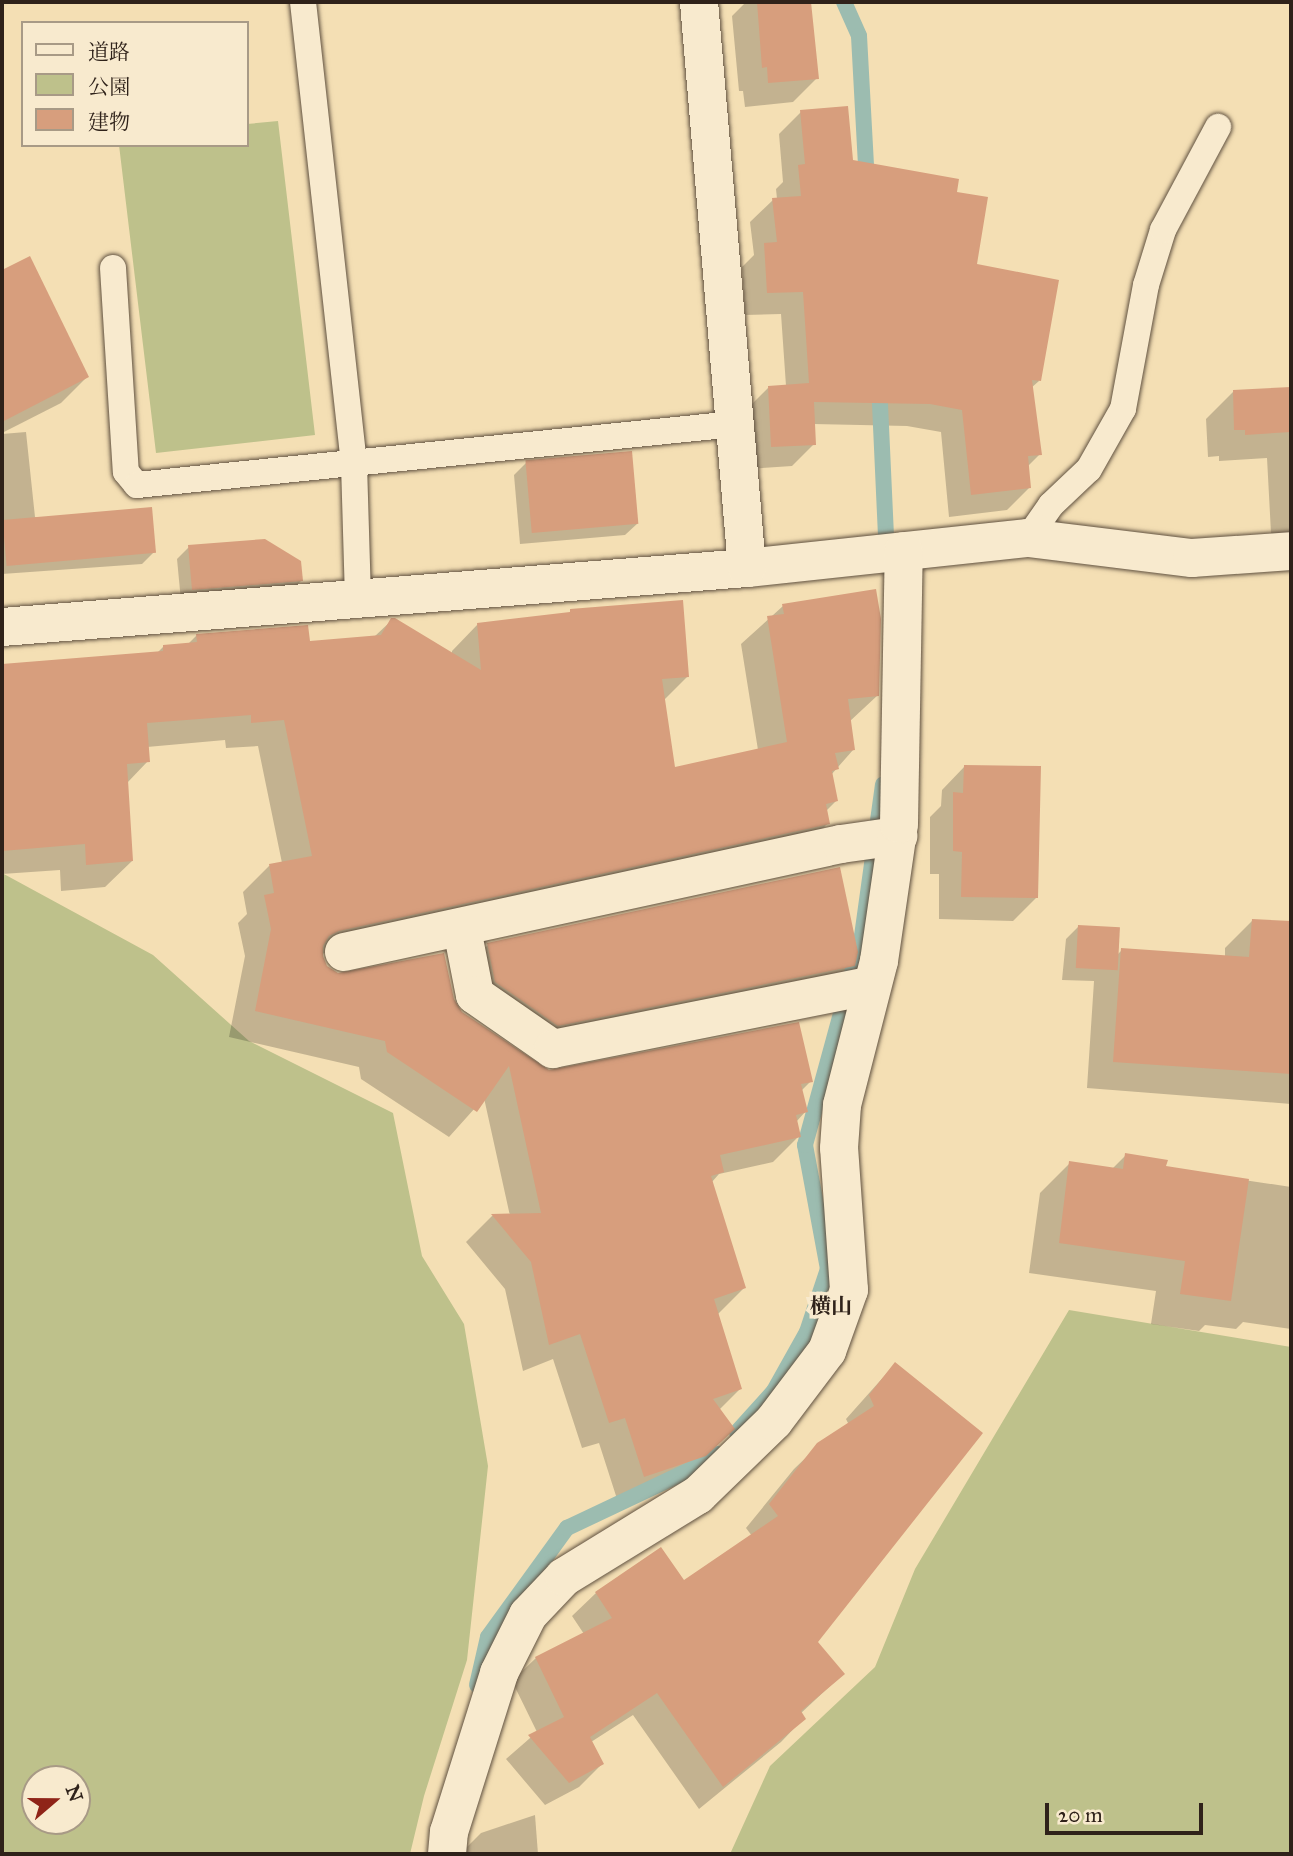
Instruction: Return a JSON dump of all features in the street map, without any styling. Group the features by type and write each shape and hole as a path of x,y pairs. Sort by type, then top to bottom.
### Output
{"street":[{"path":"699,2 747,568"},
{"path":"2,627 747,568 1028,538 1192,558 1291,551"},
{"path":"447,1854 449,1832 499,1674 528,1615 564,1577 698,1495 774,1421 827,1351 849,1290 839,1148 842,1105 872,985 898,836 904,551"},
{"path":"344,952 462,929 841,844 898,836"},
{"path":"462,929 475,995 553,1049 872,985"}],"lane":[{"path":"303,2 354,464 358,598"},
{"path":"1028,538 1051,505 1089,469 1123,409 1146,285 1163,230 1219,127"},
{"path":"113,268 126,472 137,485 734,424"}],"green space":[{"path":"278,121 315,435 156,453 119,147 248,147 248,124"},
{"path":"2,873 153,955 249,1041 393,1113 422,1256 464,1324 488,1466 467,1660 424,1796 410,1854 2,1854"},
{"path":"1069,1310 1291,1347 1291,1854 730,1854 770,1766 875,1667 915,1569"}],"building":[{"path":"757,2 811,2 819,79 768,83 767,67 762,68"},
{"path":"848,106 853,160 959,179 957,192 988,197 977,264 1059,280 1041,381 1032,380 1042,455 1028,456 1031,488 971,495 962,410 930,404 814,402 816,445 771,447 768,386 809,383 803,292 767,293 764,243 777,242 772,198 801,196 798,165 805,164 800,110"},
{"path":"30,256 89,377 2,422 2,270"},
{"path":"1291,387 1291,432 1245,435 1245,430 1234,430 1233,390"},
{"path":"632,451 638,524 532,533 525,460"},
{"path":"152,507 156,553 7,566 3,520"},
{"path":"265,539 301,561 303,581 192,590 188,545"},
{"path":"876,589 881,619 879,696 848,699 855,750 835,753 839,769 832,771 838,801 826,804 830,824 339,931 329,936 323,946 327,966 338,973 444,953 454,999 462,1012 549,1070 799,1022 813,1082 801,1084 808,1112 796,1115 801,1137 720,1155 724,1172 711,1176 746,1288 714,1299 742,1389 713,1399 735,1429 706,1456 644,1477 625,1418 609,1423 580,1334 549,1345 531,1262 491,1214 541,1213 509,1066 477,1112 387,1052 385,1041 255,1011 271,929 264,895 274,893 269,864 312,856 284,720 251,723 251,715 147,723 150,762 127,764 133,861 86,865 85,844 2,851 2,664 163,651 163,645 197,642 196,634 308,625 310,641 381,635 391,618 395,618 481,670 477,623 570,612 570,609 683,600 689,677 662,679 675,767 787,742 767,616 784,614 782,604"},
{"path":"964,765 1041,766 1038,898 961,897 962,852 953,851 953,792 963,793"},
{"path":"840,867 858,952 855,966 558,1026 495,982 487,943"},
{"path":"1252,919 1291,921 1291,1074 1113,1062 1121,948 1249,957"},
{"path":"1078,925 1120,927 1118,970 1076,968"},
{"path":"1125,1153 1168,1160 1166,1166 1249,1179 1231,1301 1180,1294 1185,1261 1059,1243 1069,1161 1123,1169"},
{"path":"895,1362 983,1433 818,1642 845,1674 801,1711 806,1719 723,1787 657,1693 590,1737 604,1764 569,1783 528,1735 564,1717 535,1657 612,1618 595,1592 661,1547 684,1580 778,1516 769,1504 817,1443 874,1406 869,1395"}],"waterway":[{"path":"844,2 859,36 867,182"},
{"path":"879,382 887,556"},
{"path":"737,1432 774,1391 807,1332 828,1269 805,1145 862,936 883,784"},
{"path":"477,1685 488,1637 567,1528 711,1460 718,1454"}],"district":[{"name":"横山","path":"831,1306"}]}
